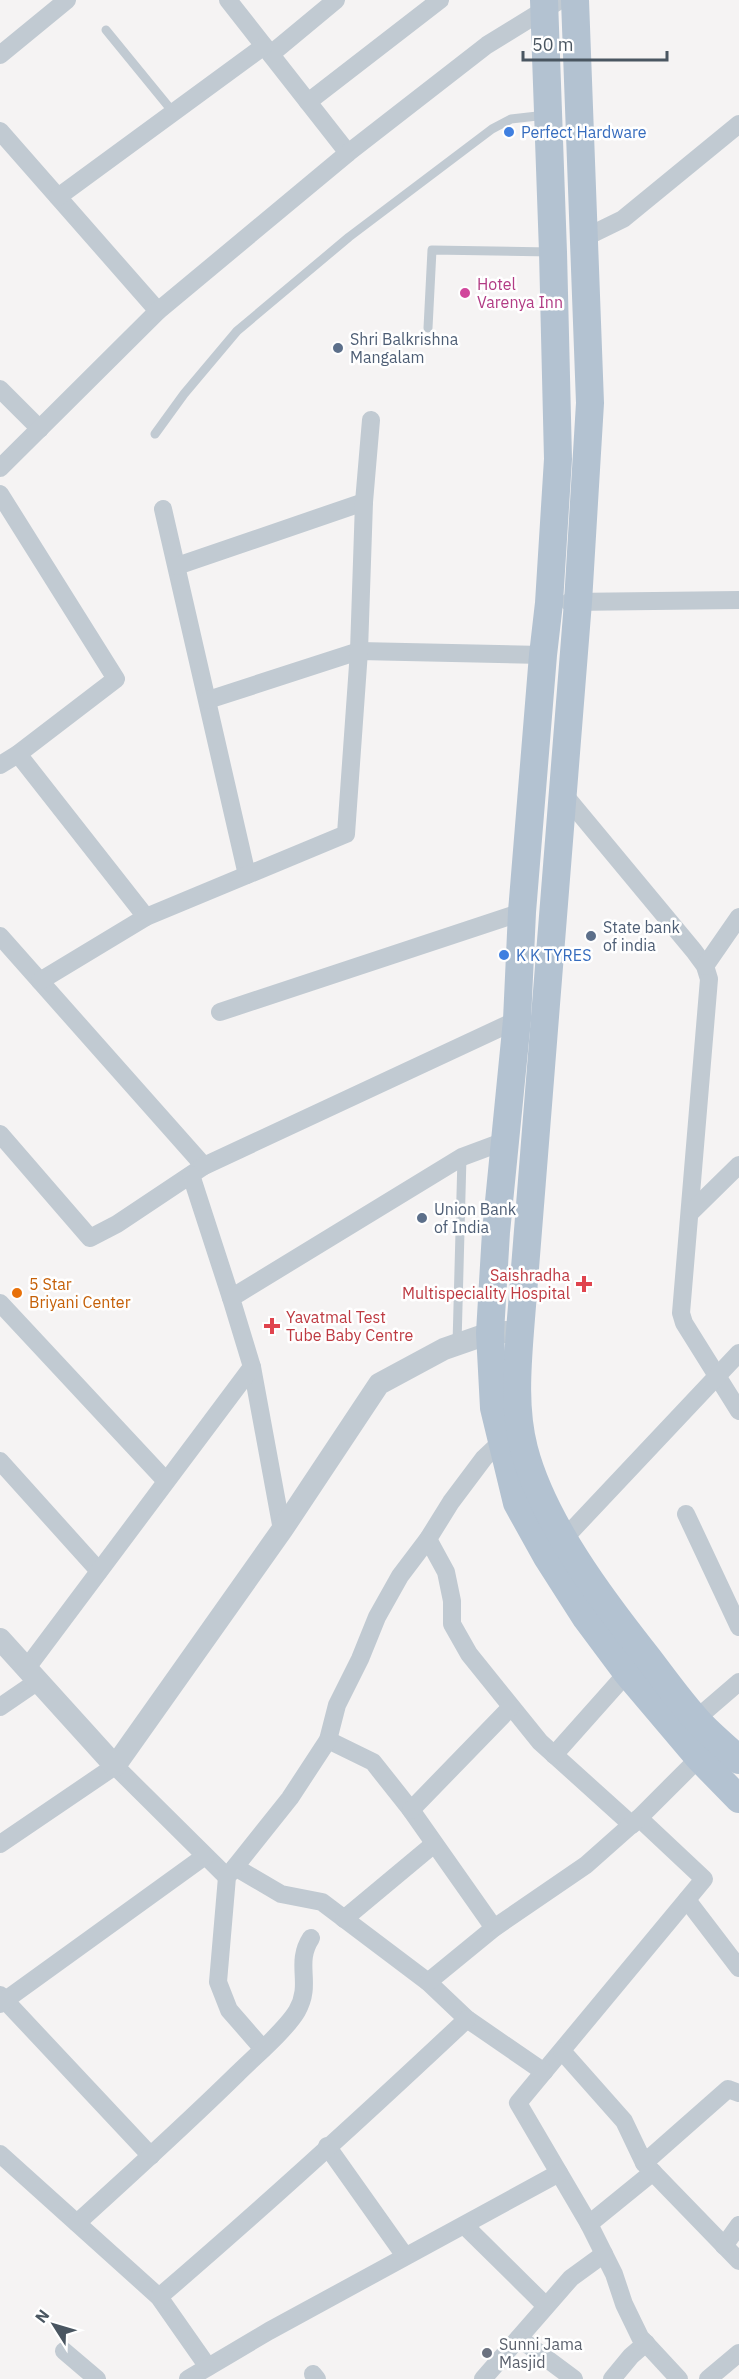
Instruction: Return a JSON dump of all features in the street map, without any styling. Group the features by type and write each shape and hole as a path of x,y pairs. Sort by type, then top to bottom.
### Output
{"main road":[{"path":"575,0 590,403 578,602 520,1331 517,1383 519,1418 524,1449 555,1549 586,1618 627,1673 699,1758 739,1799"},
{"path":"549,3 548,114 558,459 549,603 522,912 517,1020 490,1333 494,1408 517,1503 611,1611 696,1719 739,1760"},
{"path":"519,969 548,971"}],"street":[{"path":"0,55 67,0"},
{"path":"58,197 173,112 267,50 336,0"},
{"path":"308,102 440,0"},
{"path":"230,1 348,153"},
{"path":"0,468 158,310 348,153 487,45 549,3"},
{"path":"584,238 623,219 739,124"},
{"path":"0,131 158,310"},
{"path":"0,389 40,429"},
{"path":"40,981 146,917 346,834 359,651 364,502 370,420"},
{"path":"0,494 116,679 18,754 0,765"},
{"path":"177,566 364,502"},
{"path":"163,509 247,875"},
{"path":"549,603 739,600"},
{"path":"208,700 359,651 543,655"},
{"path":"18,754 146,917"},
{"path":"562,792 705,966 709,979 682,1318 739,1411"},
{"path":"220,1012 522,912"},
{"path":"705,966 739,917"},
{"path":"0,936 197,1171 252,1367 282,1530"},
{"path":"0,1134 90,1238 117,1224 197,1171 517,1020"},
{"path":"231,1298 462,1157 505,1141"},
{"path":"690,1213 739,1165"},
{"path":"0,1303 166,1481"},
{"path":"0,1844 115,1766 282,1530 379,1384 457,1344 490,1333 520,1331"},
{"path":"555,1549 739,1353"},
{"path":"0,1707 32,1675 99,1571 252,1367"},
{"path":"263,2049 229,2010 218,1982 231,1872 290,1798 328,1740 337,1706 377,1617 400,1576 428,1539 457,1493 484,1458 502,1441"},
{"path":"0,1461 99,1571"},
{"path":"686,1514 739,1627"},
{"path":"428,1539 446,1572 452,1601 452,1624 469,1654 511,1707 554,1755 704,1879 518,2103 589,2224 614,2274 628,2313 640,2337 679,2379"},
{"path":"0,1639 115,1766 205,1856 231,1872 281,1894 322,1902 428,1982 467,2019 544,2072"},
{"path":"554,1755 627,1673"},
{"path":"696,1719 739,1683"},
{"path":"411,1810 511,1707"},
{"path":"328,1740 373,1762 411,1810 494,1928"},
{"path":"428,1982 494,1928 586,1865 635,1822 699,1758"},
{"path":"344,1919 435,1844"},
{"path":"151,2156 2,2000 205,1856"},
{"path":"687,1900 739,1968"},
{"path":"77,2223 263,2049 296,2013 303,1999 306,1983 302,1959 304,1948 310,1938"},
{"path":"159,2297 369,2111 467,2019"},
{"path":"562,2051 624,2121 648,2167 739,2261"},
{"path":"589,2224 728,2089 739,2093"},
{"path":"327,2146 405,2256"},
{"path":"1,2158 159,2297 208,2367"},
{"path":"188,2379 405,2256 465,2226 559,2173"},
{"path":"724,2246 739,2225"},
{"path":"465,2226 546,2306"},
{"path":"483,2379 571,2278 604,2254"},
{"path":"519,2338 574,2379"},
{"path":"612,2379 631,2356 646,2343"},
{"path":"64,2350 98,2379"},
{"path":"708,2379 739,2353"}],"lane":[{"path":"105,30 173,112"},
{"path":"156,434 184,394 231,338 349,237 492,129 511,119 548,114"},
{"path":"429,328 432,250 553,252"},
{"path":"457,1344 462,1157"}],"place":[{"name":"Perfect Hardware","path":"509,132"},
{"name":"Hotel Varenya Inn","path":"465,293"},
{"name":"Shri Balkrishna Mangalam","path":"338,348"},
{"name":"State bank of india","path":"591,936"},
{"name":"K K TYRES","path":"504,955"},
{"name":"Union Bank of India","path":"422,1218"},
{"name":"Saishradha Multispeciality Hospital","path":"584,1284"},
{"name":"5 Star Briyani Center","path":"17,1293"},
{"name":"Yavatmal Test Tube Baby Centre","path":"272,1326"},
{"name":"Sunni Jama Masjid","path":"487,2353"}]}
